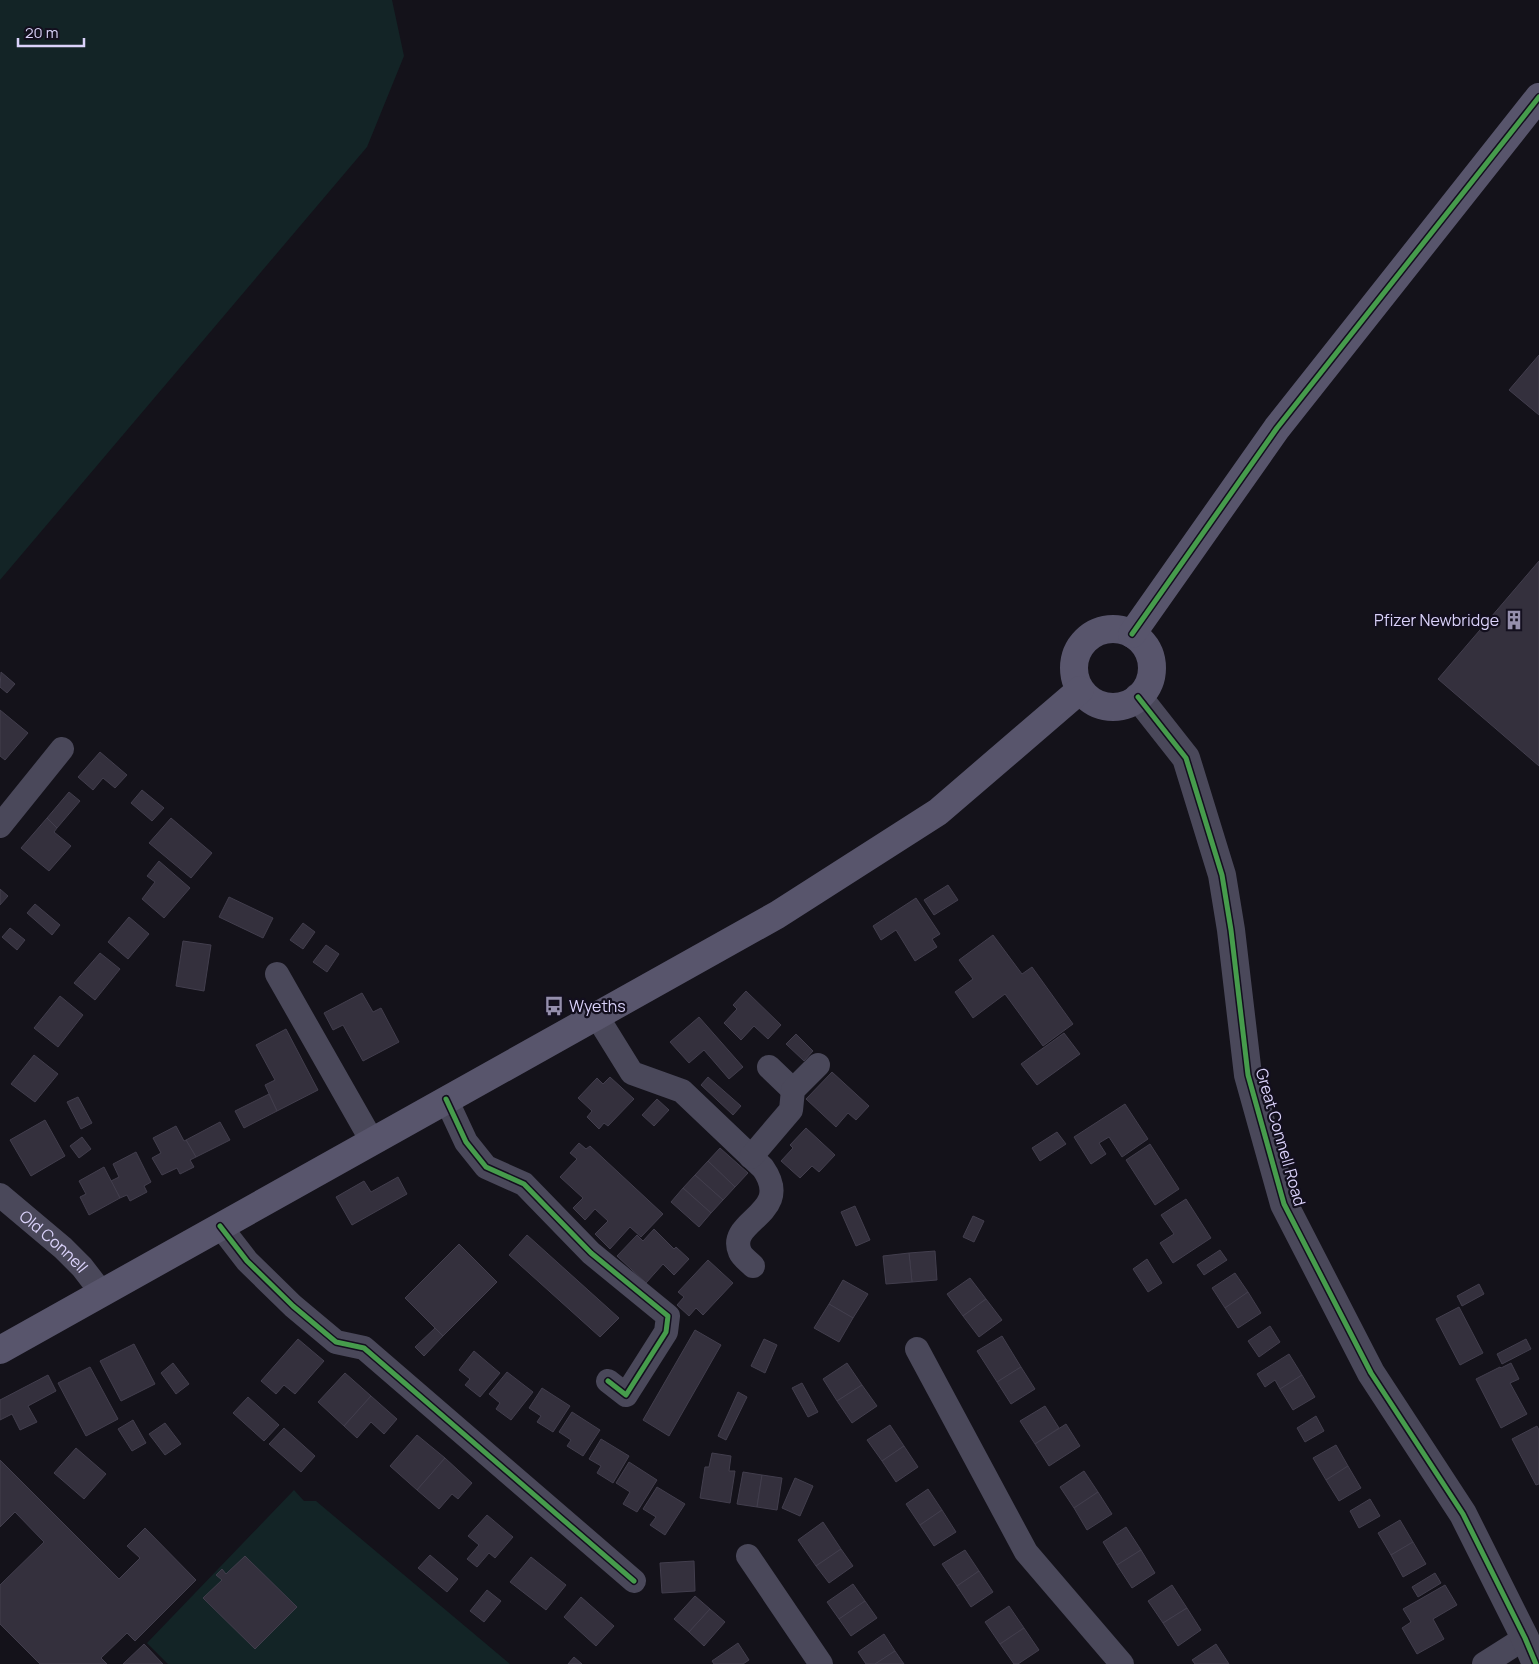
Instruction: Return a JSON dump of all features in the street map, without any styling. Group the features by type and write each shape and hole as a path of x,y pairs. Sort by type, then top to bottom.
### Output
{"main road":[{"path":"1132,634 1277,428 1539,97"},
{"path":"1108,629 1119,629 1132,634 1148,650 1152,663 1151,679 1145,690 1125,705 1113,707 1101,705 1091,700 1080,690 1074,675 1075,660 1080,646 1093,634 1108,629"},
{"path":"0,1350 777,915 938,812 1080,690"}],"street":[{"name":"Great Connell Road","path":"1138,697 1186,758 1222,875 1231,930 1248,1075 1284,1204 1370,1372 1463,1514 1536,1664"},
{"path":"0,826 62,749"},
{"path":"277,974 372,1141"},
{"path":"596,1015 632,1072 682,1091 763,1168 772,1188 771,1201 740,1234 738,1242 740,1253 754,1266"},
{"path":"751,1157 791,1110 793,1090 818,1065"},
{"path":"769,1067 793,1090"},
{"path":"446,1100 466,1142 486,1167 524,1184 591,1253 668,1316 666,1332 626,1395 608,1381"},
{"name":"Old Connell","path":"0,1195 64,1248 102,1293"},
{"path":"220,1226 247,1262 293,1306 336,1342 364,1348 634,1581"},
{"path":"917,1348 1026,1552 1122,1664"},
{"path":"748,1556 821,1664"},
{"path":"1484,1664 1525,1638"}],"shaded area":[{"path":"0,0 392,0 404,56 367,147 0,580"},
{"path":"294,1490 304,1501 316,1501 510,1664 168,1664 147,1643"}],"building":[{"path":"1539,355 1539,415 1509,390"},
{"name":"Pfizer Newbridge","path":"1539,561 1539,766 1438,679"},
{"path":"1,672 15,684 7,693 0,687"},
{"path":"0,710 28,733 5,760 0,756"},
{"path":"100,752 127,775 115,788 103,778 93,790 78,777"},
{"path":"142,790 164,808 152,821 131,803"},
{"path":"69,792 80,801 57,828 47,818"},
{"path":"47,818 57,828 54,832 71,846 49,871 21,848"},
{"path":"171,818 212,853 191,878 149,843"},
{"path":"159,861 190,888 164,918 142,899 155,882 147,876"},
{"path":"948,885 958,900 934,915 924,900"},
{"path":"0,889 8,896 0,905"},
{"path":"229,897 273,918 263,938 219,917"},
{"path":"916,898 940,934 932,939 937,947 915,961 896,930 881,940 873,926"},
{"path":"35,904 60,925 52,935 27,913"},
{"path":"129,917 149,934 128,959 108,942"},
{"path":"303,923 315,932 303,949 290,940"},
{"path":"10,928 25,940 17,950 2,937"},
{"path":"993,935 1022,974 1032,967 1073,1024 1043,1046 1005,994 973,1018 955,992 973,979 959,960"},
{"path":"183,941 211,945 204,991 176,986"},
{"path":"326,945 339,954 327,972 313,962"},
{"path":"100,953 120,969 95,1000 74,983"},
{"path":"746,991 781,1025 768,1039 754,1026 741,1040 724,1023 737,1009 733,1005"},
{"path":"362,993 373,1012 381,1008 399,1042 363,1061 343,1025 333,1030 324,1013"},
{"path":"60,996 83,1015 58,1047 34,1028"},
{"path":"699,1017 743,1067 729,1079 704,1050 689,1063 670,1042"},
{"path":"286,1029 318,1090 277,1111 265,1085 275,1080 256,1045"},
{"path":"1064,1033 1080,1054 1037,1085 1021,1064"},
{"path":"796,1034 813,1051 804,1061 786,1044"},
{"path":"34,1055 58,1074 35,1102 11,1084"},
{"path":"832,1072 869,1106 856,1120 848,1113 836,1127 806,1099"},
{"path":"610,1077 634,1099 608,1126 604,1123 599,1129 587,1117 592,1111 578,1098 597,1078 603,1084"},
{"path":"708,1077 741,1106 733,1115 701,1085"},
{"path":"269,1094 277,1111 244,1128 235,1111"},
{"path":"78,1097 92,1123 81,1129 67,1102"},
{"path":"657,1099 669,1110 654,1126 642,1115"},
{"path":"1125,1104 1148,1139 1122,1157 1109,1137 1099,1143 1106,1154 1091,1164 1074,1137"},
{"path":"45,1120 65,1156 31,1176 10,1140"},
{"path":"220,1122 230,1140 196,1157 186,1140"},
{"path":"176,1126 196,1157 190,1160 194,1167 180,1174 177,1168 162,1175 152,1158 161,1153 153,1138"},
{"path":"806,1128 835,1155 819,1172 812,1166 800,1178 781,1161 793,1148 790,1145"},
{"path":"1057,1132 1066,1144 1040,1161 1032,1148"},
{"path":"82,1137 91,1149 79,1158 70,1146"},
{"path":"579,1143 586,1149 590,1146 663,1214 641,1237 630,1227 610,1249 595,1234 608,1221 595,1209 585,1220 573,1208 583,1198 560,1177 577,1159 570,1153"},
{"path":"1150,1144 1179,1189 1155,1205 1126,1160"},
{"path":"720,1148 748,1173 735,1187 708,1161"},
{"path":"136,1152 151,1182 144,1186 147,1192 130,1201 127,1195 120,1198 111,1181 119,1177 113,1164"},
{"path":"708,1161 735,1187 723,1200 695,1175"},
{"path":"104,1167 120,1198 89,1215 80,1197 86,1194 79,1181"},
{"path":"695,1175 723,1200 711,1213 683,1188"},
{"path":"398,1177 407,1194 352,1225 336,1197 364,1181 371,1192"},
{"path":"683,1188 711,1213 699,1227 671,1202"},
{"path":"1186,1199 1211,1238 1173,1263 1160,1243 1174,1234 1161,1215"},
{"path":"855,1206 870,1240 856,1246 841,1212"},
{"path":"973,1216 984,1221 974,1242 963,1237"},
{"path":"654,1229 674,1249 676,1247 689,1259 674,1275 663,1264 646,1283 617,1256 637,1235 643,1241"},
{"path":"527,1235 619,1318 600,1337 509,1255"},
{"path":"459,1244 497,1282 443,1336 405,1298"},
{"path":"1220,1250 1227,1260 1204,1275 1197,1265"},
{"path":"935,1251 937,1280 912,1282 909,1253"},
{"path":"909,1253 912,1282 886,1284 883,1256"},
{"path":"1147,1259 1162,1283 1148,1292 1133,1269"},
{"path":"708,1260 733,1283 703,1315 696,1308 689,1316 677,1305 684,1297 678,1292"},
{"path":"1235,1273 1248,1292 1225,1308 1212,1288"},
{"path":"970,1278 986,1299 963,1316 947,1294"},
{"path":"843,1280 868,1294 853,1318 829,1304"},
{"path":"1479,1284 1484,1294 1462,1306 1457,1296"},
{"path":"1248,1292 1261,1313 1238,1328 1225,1308"},
{"path":"986,1299 1002,1320 979,1337 963,1316"},
{"path":"829,1304 853,1318 839,1342 814,1328"},
{"path":"1459,1307 1483,1353 1460,1365 1436,1319"},
{"path":"1270,1326 1280,1342 1259,1357 1248,1341"},
{"path":"435,1328 443,1336 424,1356 415,1347"},
{"path":"695,1330 721,1345 669,1436 643,1420"},
{"path":"1002,1336 1021,1367 997,1382 977,1351"},
{"path":"298,1339 324,1361 295,1394 284,1385 276,1394 261,1381"},
{"path":"764,1339 777,1345 765,1373 751,1366"},
{"path":"1526,1339 1531,1349 1502,1364 1497,1354"},
{"path":"134,1344 155,1384 121,1401 100,1361"},
{"path":"474,1351 500,1373 480,1397 465,1385 470,1379 459,1370"},
{"path":"1289,1354 1302,1375 1280,1389 1275,1380 1265,1387 1257,1374"},
{"path":"173,1363 189,1384 176,1394 161,1373"},
{"path":"847,1363 862,1385 837,1401 823,1379"},
{"path":"1511,1363 1519,1379 1510,1383 1527,1414 1501,1428 1476,1379"},
{"path":"90,1367 118,1419 86,1436 58,1383"},
{"path":"1021,1367 1035,1389 1011,1404 997,1382"},
{"path":"507,1372 533,1392 511,1420 496,1409 500,1403 489,1394"},
{"path":"345,1373 371,1396 344,1426 318,1402"},
{"path":"48,1375 56,1391 28,1406 37,1422 20,1430 12,1414 0,1420 0,1400"},
{"path":"1302,1375 1315,1397 1293,1410 1280,1389"},
{"path":"802,1383 818,1412 808,1417 792,1388"},
{"path":"862,1385 877,1406 852,1423 837,1401"},
{"path":"542,1388 570,1406 553,1432 537,1422 541,1416 529,1408"},
{"path":"738,1392 747,1397 726,1440 718,1436"},
{"path":"371,1396 397,1419 384,1434 371,1422 357,1438 344,1426"},
{"path":"248,1397 279,1425 264,1441 233,1413"},
{"path":"1045,1406 1059,1428 1035,1444 1020,1421"},
{"path":"572,1412 600,1430 583,1456 567,1446 571,1440 559,1432"},
{"path":"1316,1416 1324,1431 1305,1442 1297,1428"},
{"path":"133,1420 146,1443 132,1451 118,1429"},
{"path":"165,1423 181,1444 165,1455 149,1434"},
{"path":"1066,1424 1080,1446 1049,1466 1035,1444"},
{"path":"890,1425 904,1446 882,1461 867,1440"},
{"path":"1537,1426 1539,1430 1539,1484 1536,1485 1512,1439"},
{"path":"284,1428 315,1456 301,1472 269,1444"},
{"path":"417,1435 445,1458 417,1490 390,1466"},
{"path":"601,1439 629,1456 613,1483 597,1473 601,1466 589,1459"},
{"path":"1336,1445 1348,1466 1326,1480 1313,1458"},
{"path":"904,1446 918,1467 896,1482 882,1461"},
{"path":"76,1448 106,1474 84,1499 54,1473"},
{"path":"712,1453 731,1456 729,1471 735,1471 730,1503 700,1498 705,1467 709,1467"},
{"path":"445,1458 472,1483 458,1499 452,1494 439,1509 417,1490"},
{"path":"0,1460 119,1579 140,1558 127,1546 145,1528 196,1580 135,1641 127,1633 101,1658 107,1664 40,1664 0,1624 0,1585 44,1542 15,1512 0,1527"},
{"path":"629,1462 657,1480 637,1512 623,1504 630,1492 616,1483"},
{"path":"1348,1466 1361,1488 1339,1501 1326,1480"},
{"path":"1084,1471 1098,1492 1074,1508 1060,1487"},
{"path":"743,1472 762,1475 757,1507 737,1504"},
{"path":"762,1475 782,1478 777,1510 757,1507"},
{"path":"795,1478 813,1486 800,1516 782,1508"},
{"path":"657,1487 685,1504 665,1535 650,1525 656,1517 643,1509"},
{"path":"928,1489 942,1510 920,1525 906,1504"},
{"path":"1098,1492 1112,1514 1087,1530 1074,1508"},
{"path":"1370,1499 1380,1516 1359,1528 1350,1511"},
{"path":"942,1510 956,1532 934,1546 920,1525"},
{"path":"487,1515 513,1537 495,1558 489,1553 477,1567 467,1559 479,1545 468,1536"},
{"path":"1400,1520 1413,1542 1391,1555 1378,1533"},
{"path":"823,1522 841,1549 816,1566 798,1540"},
{"path":"1126,1527 1141,1550 1117,1565 1103,1542"},
{"path":"1413,1542 1426,1564 1403,1577 1391,1555"},
{"path":"841,1549 853,1566 829,1583 816,1566"},
{"path":"965,1550 979,1571 957,1586 942,1564"},
{"path":"1141,1550 1155,1573 1132,1588 1117,1565"},
{"path":"430,1555 458,1579 447,1592 418,1568"},
{"path":"245,1556 297,1607 255,1649 203,1598 222,1580 216,1575 222,1569 226,1574"},
{"path":"531,1557 566,1585 546,1610 510,1582"},
{"path":"694,1561 695,1591 662,1593 660,1563"},
{"path":"979,1571 993,1592 971,1607 957,1586"},
{"path":"1435,1573 1441,1583 1418,1597 1412,1587"},
{"path":"853,1584 865,1601 839,1619 827,1602"},
{"path":"1172,1585 1187,1608 1163,1623 1148,1601"},
{"path":"1445,1585 1457,1605 1433,1619 1444,1639 1417,1654 1402,1628 1411,1622 1403,1609"},
{"path":"487,1590 501,1601 484,1622 470,1611"},
{"path":"695,1596 710,1609 689,1632 674,1619"},
{"path":"581,1597 614,1626 596,1646 564,1617"},
{"path":"865,1601 877,1618 851,1636 839,1619"},
{"path":"1009,1606 1024,1628 1000,1644 985,1622"},
{"path":"1187,1608 1201,1630 1178,1646 1163,1623"},
{"path":"710,1609 725,1622 704,1646 689,1632"},
{"path":"1024,1628 1039,1650 1018,1664 1014,1664 1000,1644"},
{"path":"884,1634 895,1651 875,1664 866,1664 858,1652"},
{"path":"738,1643 749,1660 743,1664 714,1664 712,1661"},
{"path":"144,1644 163,1664 123,1664"},
{"path":"1216,1644 1229,1664 1195,1664 1192,1660"},
{"path":"895,1651 904,1664 875,1664"},
{"path":"574,1657 582,1664 568,1664"}],"cycle path":[{"path":"1132,634 1277,428 1539,97"},
{"path":"1138,697 1186,758 1222,875 1231,930 1248,1075 1284,1204 1371,1373 1463,1514 1536,1664"},
{"path":"446,1099 466,1142 486,1167 524,1184 591,1253 668,1316 666,1332 626,1395 608,1381"},
{"path":"220,1226 247,1261 293,1306 336,1342 364,1348 634,1581"}],"place":[{"name":"Pfizer Newbridge","path":"1514,620"},
{"name":"Wyeths","path":"554,1006"}]}
